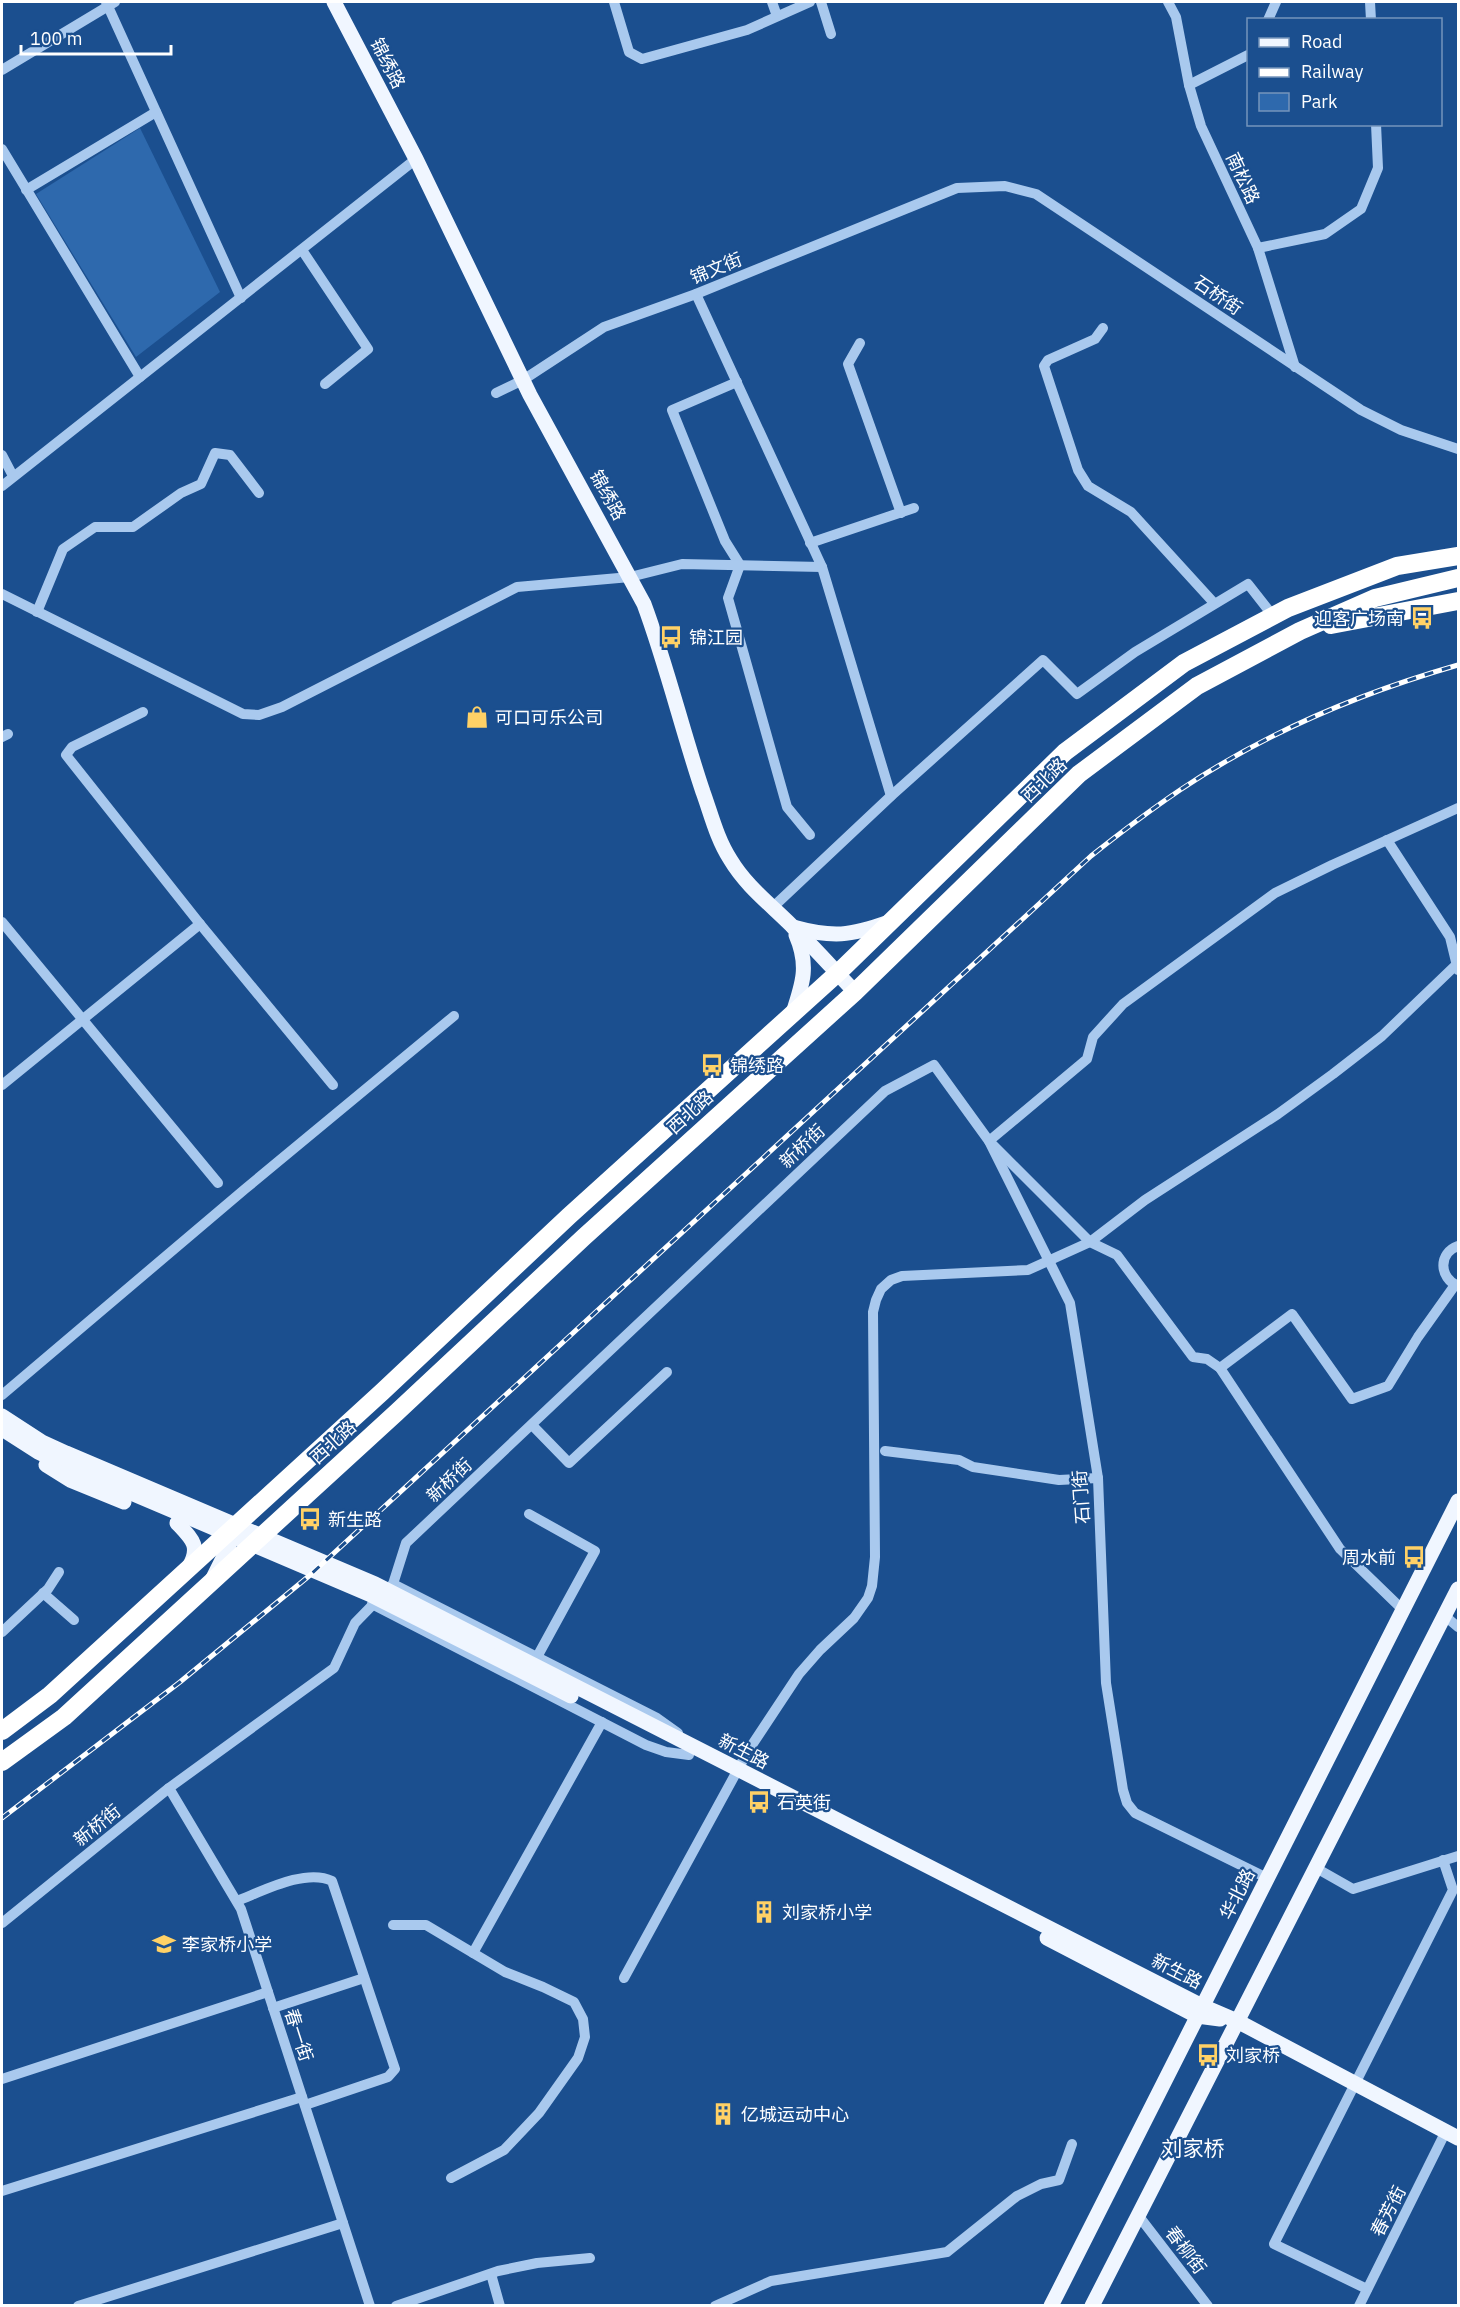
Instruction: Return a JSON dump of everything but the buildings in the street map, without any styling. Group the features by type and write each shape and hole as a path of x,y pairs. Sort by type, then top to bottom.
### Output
{"highway":[{"name":"西北路","path":"2,1762 64,1717 210,1583 230,1547 231,1520 258,1504 569,1216 837,973 1065,752 1184,663 1288,608 1397,566 1458,556"},
{"name":"西北路","path":"2,1731 50,1695 189,1568 230,1547 396,1413 584,1237 855,992 1079,774 1197,686 1300,631 1375,598 1458,578"},
{"path":"1300,631 1458,602"}],"main road":[{"name":"锦绣路","path":"334,2 416,159 523,380 644,604 658,641 697,775 719,838 740,875 855,992"},
{"path":"793,927 819,934 859,933 891,921"},
{"path":"793,927 803,951 805,969 793,1013"},
{"path":"2,1414 231,1520"},
{"name":"新生路","path":"2,1414 42,1442 101,1475"},
{"path":"8,1433 35,1457 70,1480 230,1547"},
{"name":"新生路","path":"8,1433 46,1456 101,1475 375,1584 502,1655 1200,2011 1237,2021 1452,2134"},
{"name":"华北路","path":"1051,2306 1458,1501"},
{"path":"177,1523 192,1538 195,1548 195,1557 189,1568"},
{"path":"1092,2306 1458,1589"}],"street":[{"path":"615,2 629,52 642,59 747,30 810,2"},
{"path":"772,2 777,16"},
{"path":"821,2 831,34"},
{"name":"南松路","path":"1168,2 1176,17 1189,85 1201,126 1258,248 1295,367"},
{"path":"1269,18 1276,2"},
{"path":"1370,2 1371,18"},
{"path":"2,70 110,3 156,112 241,298"},
{"path":"1189,85 1247,56"},
{"path":"26,190 156,112"},
{"path":"1258,248 1325,234 1361,209 1378,168 1376,126"},
{"path":"2,149 140,377"},
{"path":"2,486 416,159"},
{"name":"石桥街","path":"957,188 1005,186 1036,194 1379,421 1458,449"},
{"name":"锦文街","path":"496,393 523,380 604,327 696,294 957,188"},
{"path":"302,250 368,350 326,384"},
{"path":"696,294 822,567 891,796"},
{"path":"1103,328 1095,339 1048,360 1044,366 1078,470 1088,486 1131,512 1214,603"},
{"path":"860,343 848,364 901,513"},
{"path":"737,382 672,410 725,541 740,565"},
{"path":"37,612 63,549 95,527 133,527 181,493 201,484 214,453 230,455 259,493"},
{"path":"2,455 13,476"},
{"path":"810,543 914,508"},
{"path":"2,594 243,714 259,715 282,707 518,587 630,577 682,564 822,567"},
{"path":"740,565 728,598 787,807 810,835"},
{"path":"772,908 891,796 1043,660 1077,693 1135,652 1248,584 1273,616"},
{"path":"143,712 72,747 66,755 200,924 333,1085"},
{"path":"1403,1610 1340,1549 1220,1368 1207,1359 1193,1357 1117,1255 1090,1242 989,1141 1087,1059 1092,1037 1124,1004 1275,893 1458,808"},
{"path":"624,1978 736,1774 799,1674 861,1609 868,1598 872,1586 875,1557 873,1312 882,1289 891,1280 913,1274 1028,1270 1090,1242 1145,1200 1278,1114 1382,1036 1458,967 1450,937 1387,840"},
{"path":"2,922 218,1183"},
{"path":"2,1085 200,924"},
{"path":"2,1395 454,1016"},
{"name":"石门街","path":"934,1065 989,1141 1070,1303 1098,1478 1106,1683 1127,1803 1135,1813 1267,1878"},
{"name":"新桥街","path":"2,1923 169,1788 334,1668 356,1623 393,1584 406,1543 885,1091 934,1065"},
{"path":"1220,1368 1292,1314 1352,1399 1388,1386 1418,1337 1457,1285 1445,1276 1443,1263 1449,1251 1458,1246"},
{"path":"531,1425 569,1463 667,1372"},
{"path":"885,1451 959,1460 973,1467 1059,1480 1098,1478"},
{"path":"529,1514 595,1551 537,1657"},
{"path":"2,1632 43,1593 59,1572"},
{"path":"393,1584 657,1718 691,1751"},
{"path":"43,1593 74,1620"},
{"path":"372,1604 646,1745 666,1752 691,1751"},
{"path":"1445,1616 1458,1627"},
{"path":"473,1953 602,1722"},
{"name":"春一街","path":"169,1788 241,1908 370,2306"},
{"path":"1316,1868 1353,1889 1458,1856"},
{"path":"1367,2289 1274,2244 1453,1890 1443,1860"},
{"path":"2,2191 388,2077 395,2069 332,1881 322,1876 308,1876 237,1901"},
{"path":"393,1925 426,1925 505,1972 574,2002 583,2019 585,2037 578,2058 539,2113 504,2150 451,2178"},
{"path":"273,2008 364,1978"},
{"path":"2,2079 268,1992"},
{"name":"春芳街","path":"1359,2306 1452,2134"},
{"path":"715,2306 771,2281 947,2252 1017,2196 1041,2184 1059,2180 1072,2144"},
{"name":"春柳街","path":"1138,2215 1208,2306"},
{"path":"78,2306 344,2223"},
{"path":"396,2306 491,2274 537,2263 590,2258"},
{"path":"491,2274 500,2306"}],"green space":[{"path":"140,128 220,292 136,357 36,194"}],"railway":[{"path":"2,1818 180,1682 309,1576 1091,856 1180,790 1246,750 1349,702 1458,665"}],"place":[{"name":"迎客广场南","path":"1422,618"},
{"name":"锦江园","path":"671,637"},
{"name":"可口可乐公司","path":"477,717"},
{"name":"锦绣路","path":"712,1065"},
{"name":"新生路","path":"310,1519"},
{"name":"周水前","path":"1414,1557"},
{"name":"石英街","path":"759,1802"},
{"name":"刘家桥小学","path":"764,1912"},
{"name":"李家桥小学","path":"164,1944"},
{"name":"刘家桥","path":"1208,2055"},
{"name":"亿城运动中心","path":"723,2114"}],"district":[{"name":"刘家桥","path":"1193,2148"}]}
